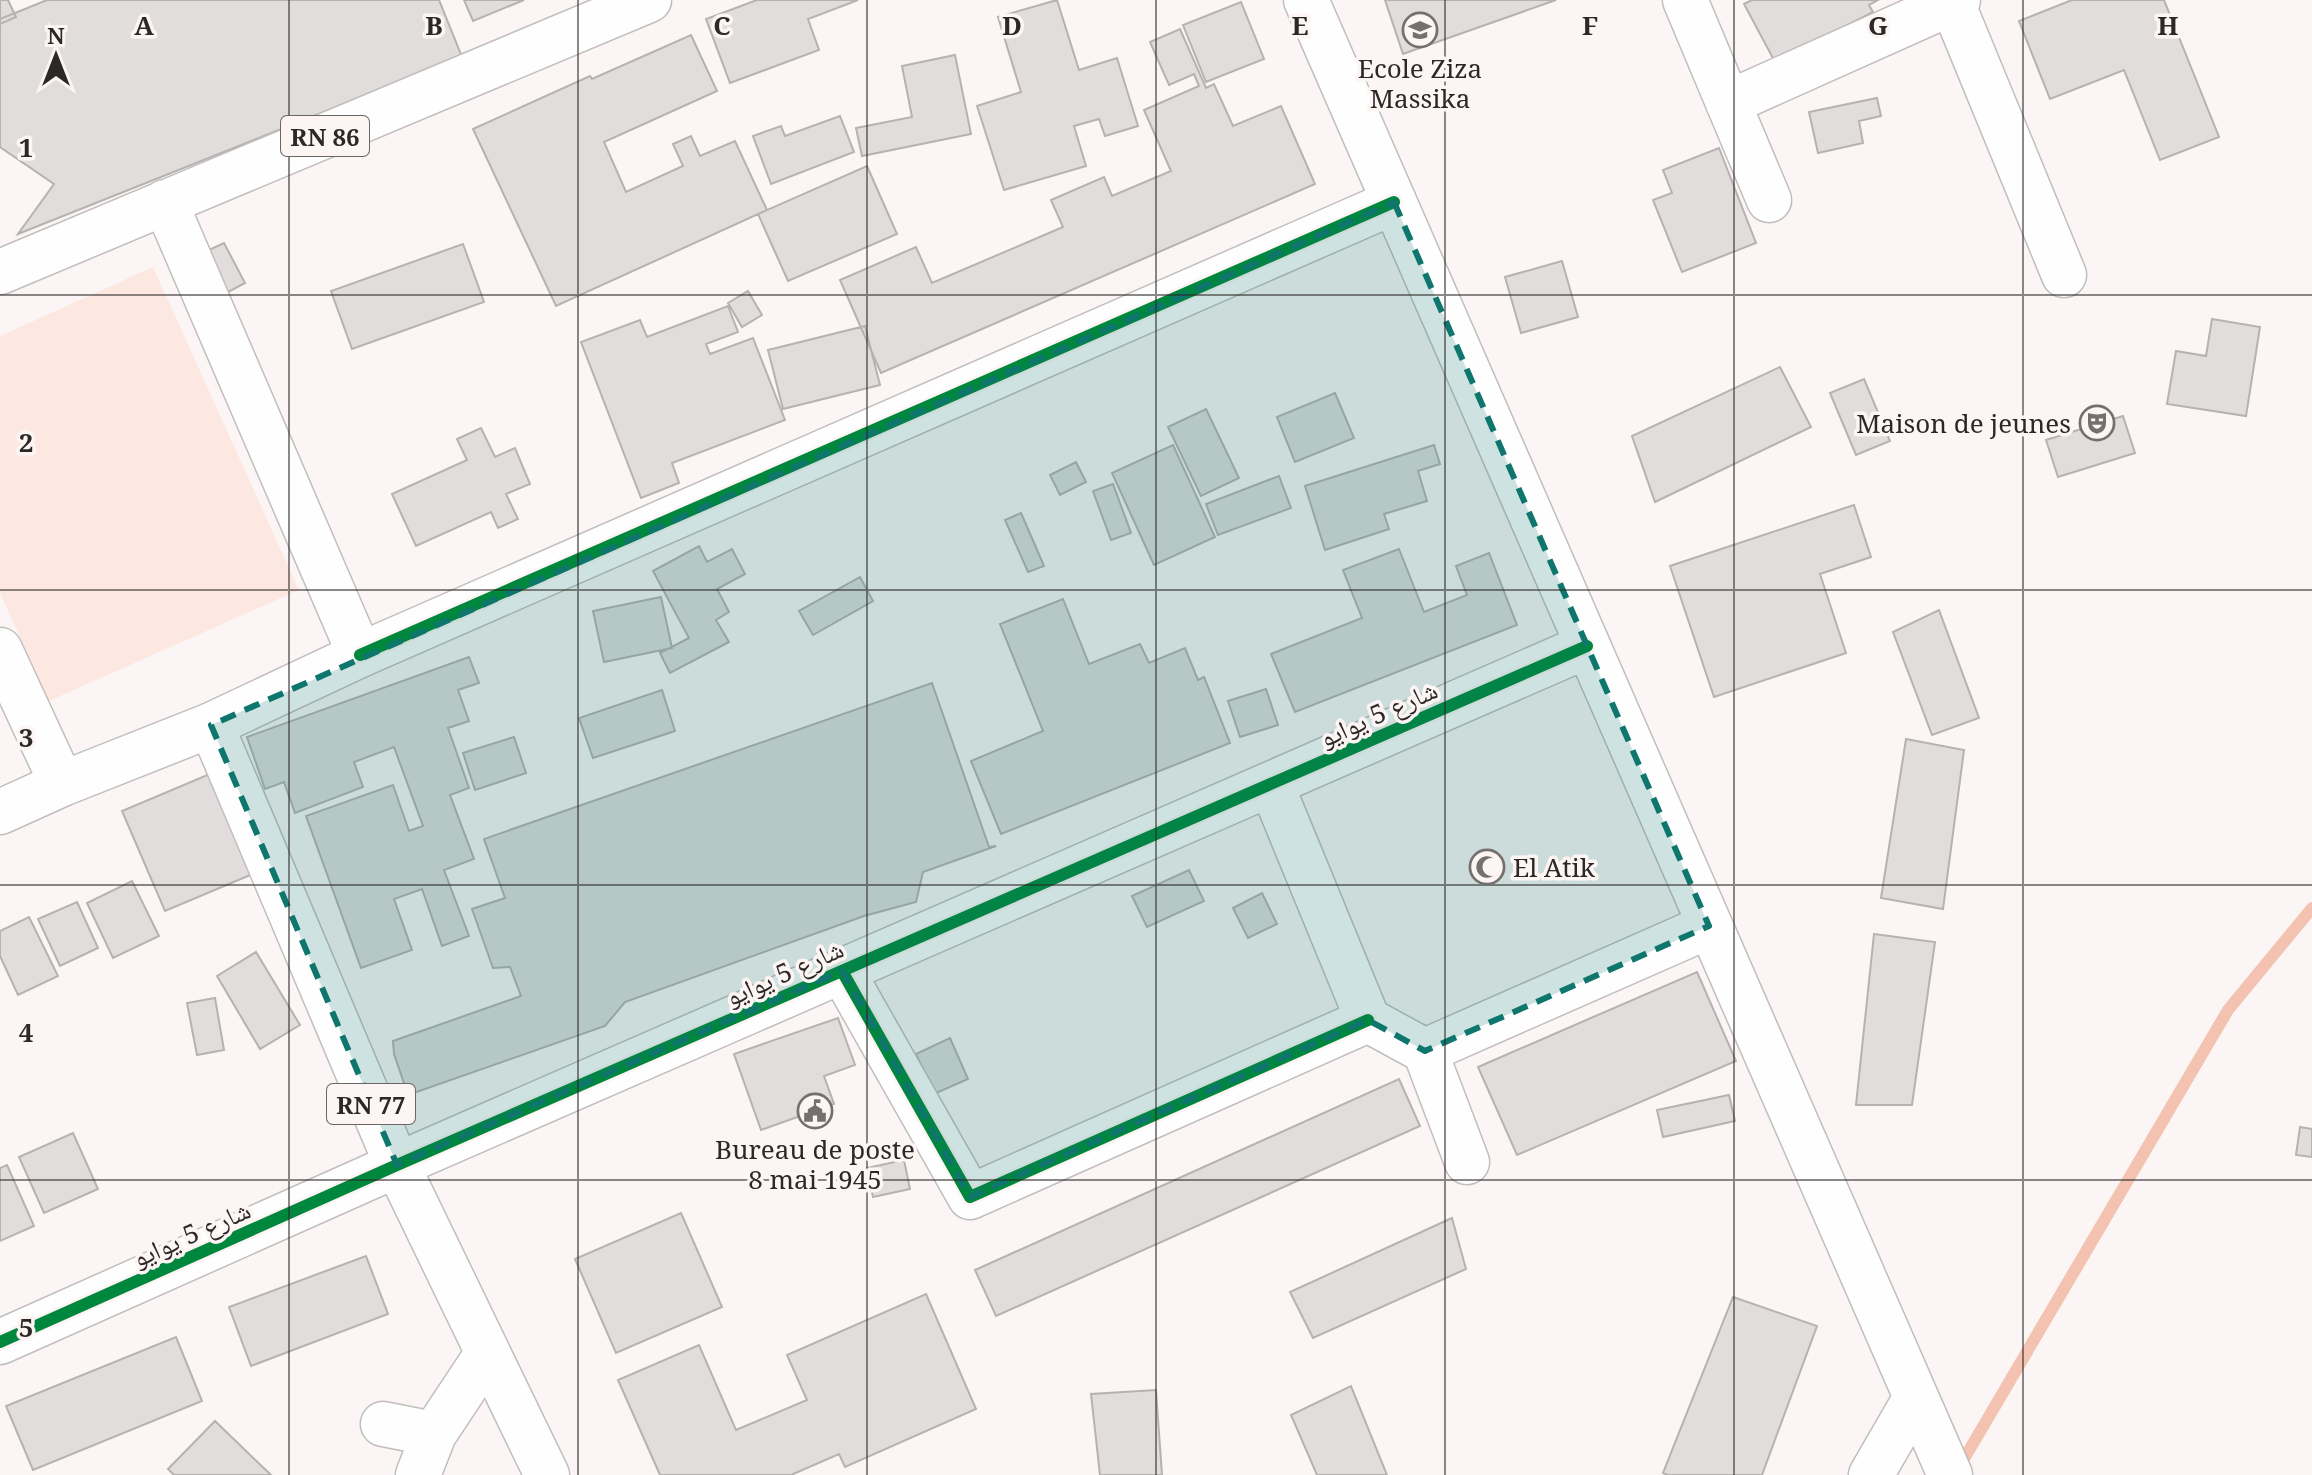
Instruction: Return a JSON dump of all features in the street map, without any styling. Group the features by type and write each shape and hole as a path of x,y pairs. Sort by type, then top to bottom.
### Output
{"street":[{"name":"RN 86","path":"3,262 165,202 649,0"},
{"path":"1306,0 1950,1475"},
{"path":"1685,0 1769,200"},
{"path":"1728,103 1953,1 2064,275"},
{"path":"165,202 360,655"},
{"path":"0,812 211,725 360,655 1394,202"},
{"name":"شارع 5 يوايو","path":"0,1342 397,1165 1587,646"},
{"path":"0,650 62,784"},
{"name":"RN 77","path":"211,725 397,1165 547,1475"},
{"path":"1271,784 1368,1020 1425,1051 1467,1162"},
{"path":"1425,1051 1709,926"},
{"path":"842,971 970,1197 1368,1020"},
{"path":"418,1475 434,1434 487,1354"},
{"path":"1871,1475 1915,1399"},
{"path":"383,1424 434,1434"}],"highlighted area":[{"path":"1394,202 1709,926 1425,1051 1368,1020 970,1197 842,971 397,1165 211,725"}],"shaded area":[{"path":"153,267 299,590 49,701 0,593 0,336"}],"building":[{"path":"0,0 8,0 16,17 0,24"},
{"path":"47,0 439,0 462,57 18,234 54,184 0,147 0,19"},
{"path":"464,0 524,0 473,21"},
{"path":"757,0 858,0 808,19 819,50 730,83 706,19"},
{"path":"1057,0 1079,70 1117,58 1138,126 1105,136 1099,119 1074,126 1086,166 1004,190 977,106 1021,92 998,17"},
{"name":"Ecole Ziza Massika","path":"1385,0 1556,0 1403,54"},
{"path":"1752,0 1878,0 1869,5 1873,12 1775,62 1744,4"},
{"path":"2072,0 2164,0 2219,137 2160,160 2124,70 2050,99 2019,21"},
{"path":"1241,2 1264,59 1206,82 1183,25"},
{"path":"1180,29 1206,88 1214,84 1233,126 1281,106 1315,184 881,373 840,280 916,247 932,283 1063,227 1051,200 1104,177 1112,196 1171,171 1144,110 1199,86 1194,74 1169,85 1150,42"},
{"path":"691,35 717,91 604,142 626,192 683,166 673,144 691,136 700,156 735,141 767,210 556,306 473,129"},
{"path":"955,55 971,134 862,156 856,128 912,117 902,66"},
{"path":"1877,98 1881,116 1859,121 1863,143 1818,153 1809,112"},
{"path":"840,116 854,152 771,184 753,136 781,126 785,136"},
{"path":"1719,148 1756,243 1682,272 1653,200 1672,193 1663,170"},
{"path":"867,166 897,234 788,281 758,214"},
{"path":"224,243 245,283 219,297 198,255"},
{"path":"463,244 484,302 352,349 331,291"},
{"path":"1562,261 1578,317 1521,333 1505,277"},
{"path":"748,291 762,315 742,327 728,303"},
{"path":"728,306 738,332 706,344 710,354 753,338 785,420 672,463 679,483 641,498 581,342 640,320 647,337"},
{"path":"2212,319 2260,327 2246,416 2167,404 2176,351 2206,356"},
{"path":"865,326 880,385 783,409 768,350"},
{"path":"1780,367 1811,427 1655,502 1632,436"},
{"path":"1864,379 1890,441 1856,455 1830,393"},
{"path":"1335,393 1354,438 1295,462 1277,417"},
{"path":"1206,409 1239,478 1201,496 1168,427"},
{"path":"2123,416 2135,453 2058,477 2046,440"},
{"path":"481,428 495,457 515,448 530,484 506,494 518,519 498,528 491,512 416,546 392,494 467,460 457,439"},
{"path":"1173,445 1215,537 1154,565 1112,473"},
{"path":"1434,445 1440,464 1418,471 1427,501 1384,514 1389,529 1325,550 1305,486"},
{"path":"1076,462 1086,482 1060,495 1050,475"},
{"path":"1279,476 1291,508 1218,535 1206,504"},
{"path":"1113,484 1131,533 1111,540 1093,491"},
{"path":"1854,505 1871,557 1820,574 1846,653 1714,697 1670,566"},
{"path":"1021,513 1044,566 1028,572 1005,520"},
{"path":"699,546 707,562 732,549 745,574 717,589 729,612 716,620 729,642 670,673 660,653 689,638 653,571"},
{"path":"1399,549 1424,612 1467,595 1456,566 1489,553 1517,625 1295,712 1271,654 1362,618 1343,570"},
{"path":"860,577 873,601 813,635 799,611"},
{"path":"661,597 672,648 604,662 593,611"},
{"path":"1063,599 1089,664 1140,644 1149,663 1185,648 1198,680 1204,677 1230,743 1001,834 971,761 1043,731 1000,624"},
{"path":"1939,610 1979,718 1932,735 1893,632"},
{"path":"469,657 479,683 458,690 469,721 448,728 469,788 450,795 474,859 444,870 469,936 442,946 422,889 394,899 412,950 361,968 306,816 393,785 409,831 423,826 394,747 354,762 363,787 295,813 284,782 265,789 247,737"},
{"path":"932,683 989,847 996,846 923,872 916,902 864,916 625,1002 605,1026 408,1095 394,1054 393,1041 521,996 510,967 493,968 472,909 505,898 484,839"},
{"path":"1266,689 1278,725 1240,737 1228,701"},
{"path":"662,690 675,731 593,758 579,718"},
{"path":"514,737 526,773 475,790 463,753"},
{"path":"1906,739 1964,750 1943,909 1881,898"},
{"path":"212,773 255,873 165,911 122,811"},
{"path":"1189,870 1204,901 1147,927 1132,896"},
{"path":"132,881 159,936 113,958 87,903"},
{"path":"1262,893 1277,924 1248,938 1233,908"},
{"path":"77,902 98,948 60,966 38,919"},
{"path":"29,917 58,976 18,995 0,956 0,931"},
{"path":"1874,934 1935,942 1912,1105 1856,1105"},
{"path":"256,952 300,1025 260,1049 217,976"},
{"path":"1697,972 1736,1061 1517,1155 1478,1067"},
{"path":"215,998 224,1050 197,1055 187,1003"},
{"path":"838,1018 855,1065 824,1076 834,1104 761,1130 734,1054"},
{"path":"950,1038 968,1079 934,1094 916,1054"},
{"path":"1399,1079 1420,1126 996,1316 975,1270"},
{"path":"1729,1095 1735,1121 1663,1137 1657,1110"},
{"path":"2300,1127 2312,1129 2312,1157 2296,1155"},
{"path":"73,1133 98,1189 44,1213 19,1157"},
{"path":"904,1160 910,1189 873,1197 867,1168"},
{"path":"7,1165 34,1226 0,1241 0,1168"},
{"path":"681,1213 722,1307 616,1353 575,1259"},
{"path":"1452,1218 1466,1269 1313,1338 1290,1292"},
{"path":"366,1256 388,1314 251,1366 229,1307"},
{"path":"926,1294 976,1409 845,1467 839,1454 791,1475 660,1475 618,1380 699,1345 736,1430 807,1400 787,1355"},
{"path":"1733,1297 1817,1326 1762,1475 1668,1475 1663,1473"},
{"path":"176,1337 202,1401 33,1470 6,1406"},
{"path":"1351,1386 1387,1475 1317,1475 1291,1415"},
{"path":"1156,1390 1162,1475 1100,1475 1091,1394"},
{"path":"215,1421 271,1475 174,1475 168,1469"}],"waterway":[{"path":"1958,1469 2228,1010 2312,908"}],"cycle path":[{"path":"360,655 1394,202"},
{"path":"0,1342 397,1165 1587,646"},
{"path":"842,971 970,1197 1368,1020"}],"place":[{"name":"Ecole Ziza Massika","path":"1420,30"},
{"name":"Maison de jeunes","path":"2097,423"},
{"name":"El Atik","path":"1487,867"},
{"name":"Bureau de poste 8 mai 1945","path":"815,1111"}]}
